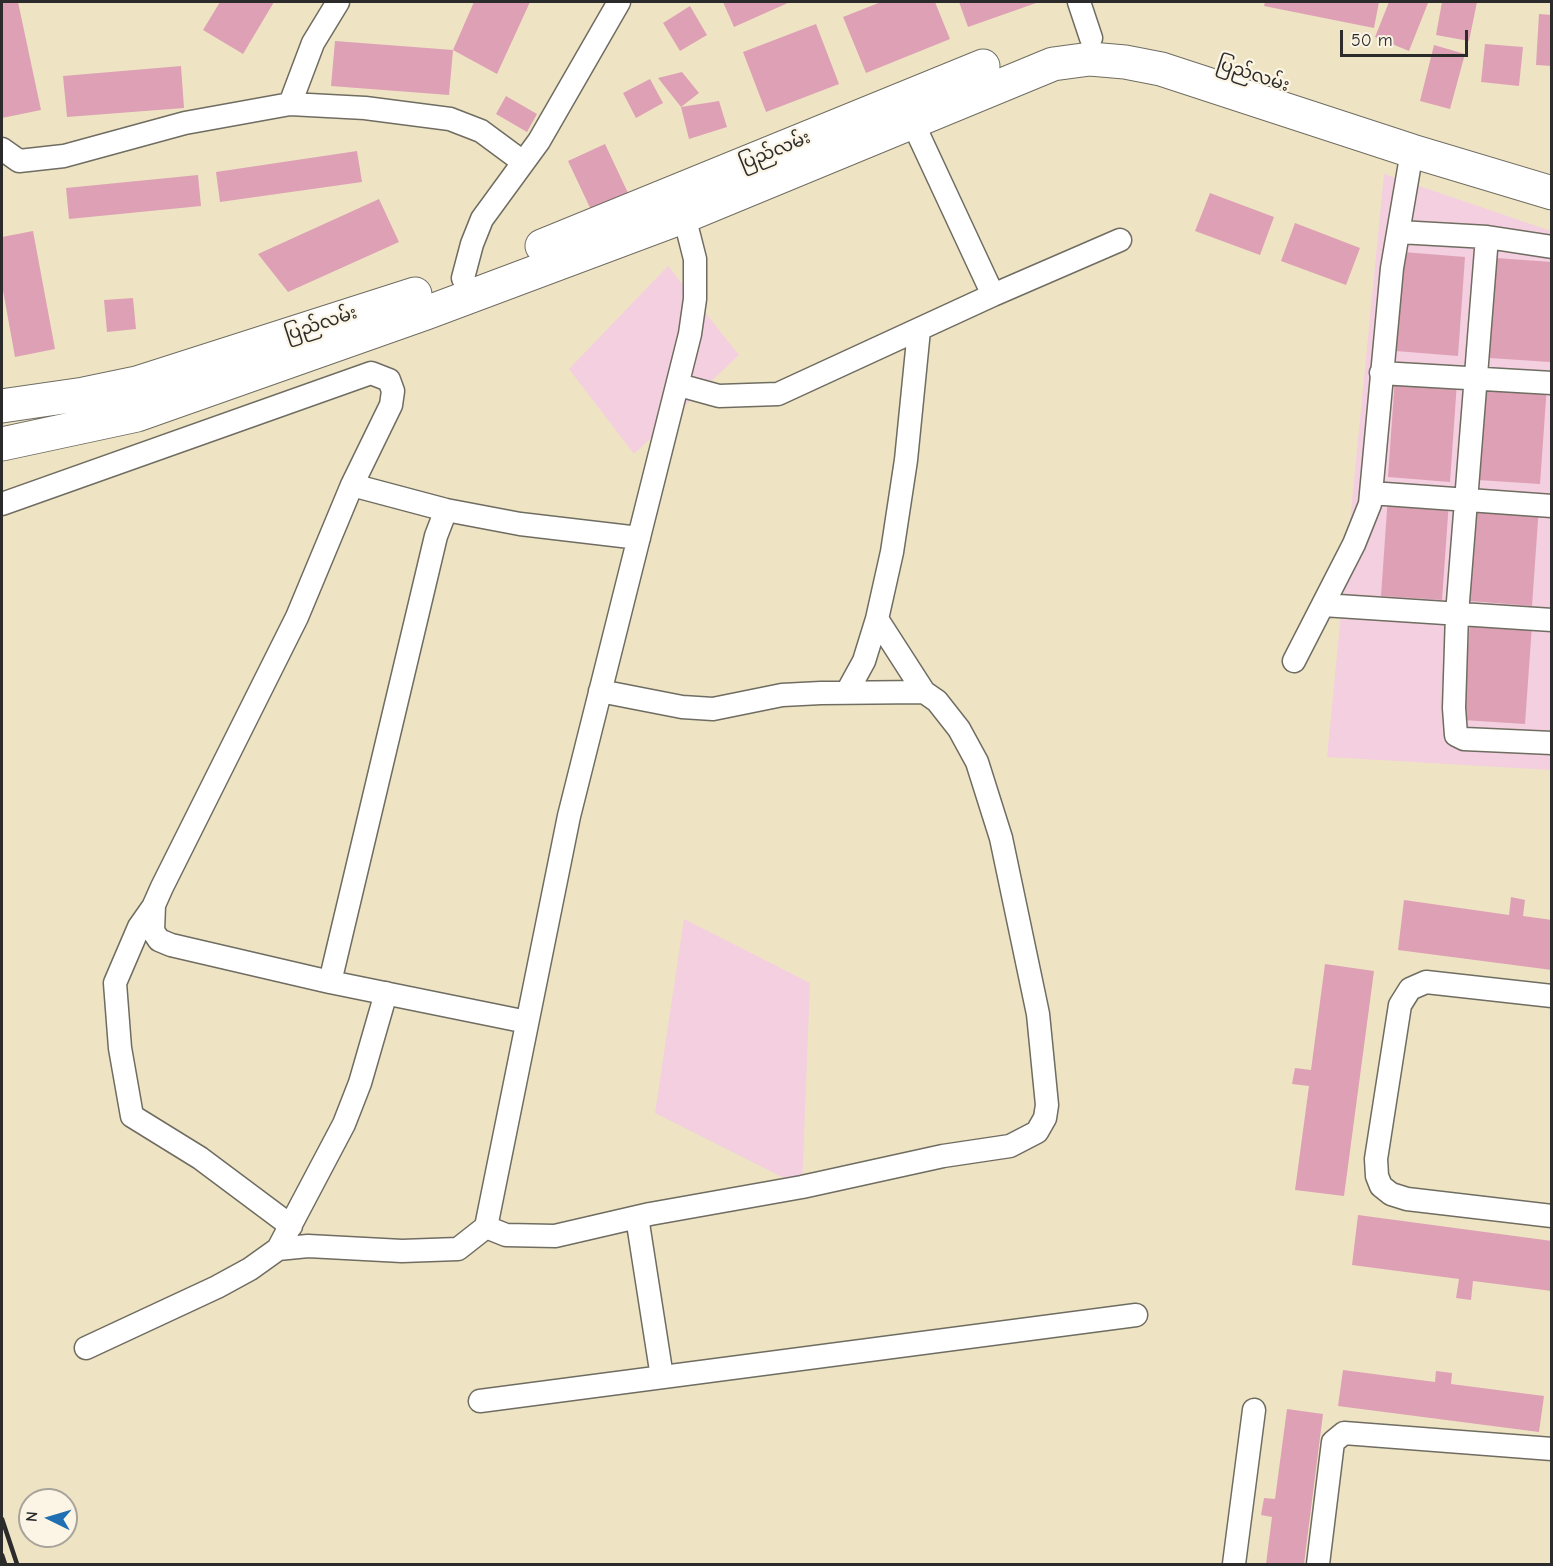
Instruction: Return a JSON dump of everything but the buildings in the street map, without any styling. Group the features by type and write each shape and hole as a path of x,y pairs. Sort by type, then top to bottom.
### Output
{"highway":[{"name":"ပြည်လမ်း","path":"681,204 1000,59 1045,45 1091,38 1128,39 1167,47 1551,170"},
{"path":"2,444 137,415 681,204 912,121 1053,64 1090,58 1161,69 1412,151 1551,193"},
{"name":"ပြည်လမ်း","path":"2,406 84,394 136,383 467,287"}],"street":[{"path":"290,104 313,43 338,2"},
{"path":"467,287 472,244 482,219 556,112 619,2"},
{"path":"1079,2 1091,38"},
{"path":"2,149 19,161 64,156 184,123 290,104 365,108 450,119 481,131 523,162"},
{"path":"912,121 993,294"},
{"path":"1294,661 1354,544 1370,504 1392,268 1412,151"},
{"path":"278,1248 308,1246 402,1251 458,1249 486,1227 567,827 679,386 695,298 695,259 681,204"},
{"path":"1399,232 1487,237 1551,247"},
{"path":"1487,237 1457,614 1454,708 1456,735 1474,740 1551,743"},
{"path":"679,386 719,396 778,394 993,294 1120,240"},
{"path":"847,692 864,661 877,619 892,552 906,460 919,330"},
{"path":"2,504 371,373 388,380 393,391 391,405 352,485 297,617 154,905 139,927 115,983 120,1048 132,1116 200,1158 291,1226"},
{"path":"1381,373 1551,383"},
{"path":"352,485 446,510 530,525 639,538"},
{"path":"1371,492 1551,506"},
{"path":"330,982 436,536 446,510"},
{"path":"1323,605 1551,620"},
{"path":"486,1227 506,1234 555,1236 637,1217 802,1186 943,1156 1010,1146 1037,1132 1045,1118 1047,1105 1038,1014 1000,838 976,762 959,729 938,701 924,692 877,619"},
{"path":"600,691 682,707 714,709 782,694 924,692"},
{"path":"154,905 153,931 159,940 330,982 527,1022"},
{"path":"1551,996 1426,982 1410,989 1400,1005 1376,1159 1377,1176 1382,1186 1391,1194 1407,1199 1551,1216"},
{"path":"86,1348 217,1287 250,1269 278,1248 348,1114 360,1083 386,993"},
{"path":"637,1217 662,1377"},
{"path":"480,1401 1136,1315"},
{"path":"1234,1564 1254,1410"},
{"path":"1318,1564 1333,1442 1344,1433 1551,1449"}],"shaded area":[{"path":"1384,174 1551,231 1551,770 1327,757"},
{"path":"668,266 739,355 634,454 569,369"},
{"path":"684,919 810,983 802,1187 655,1113"}],"railway":[{"path":"2,1519 17,1564"},
{"path":"2,1555 5,1564"}]}
